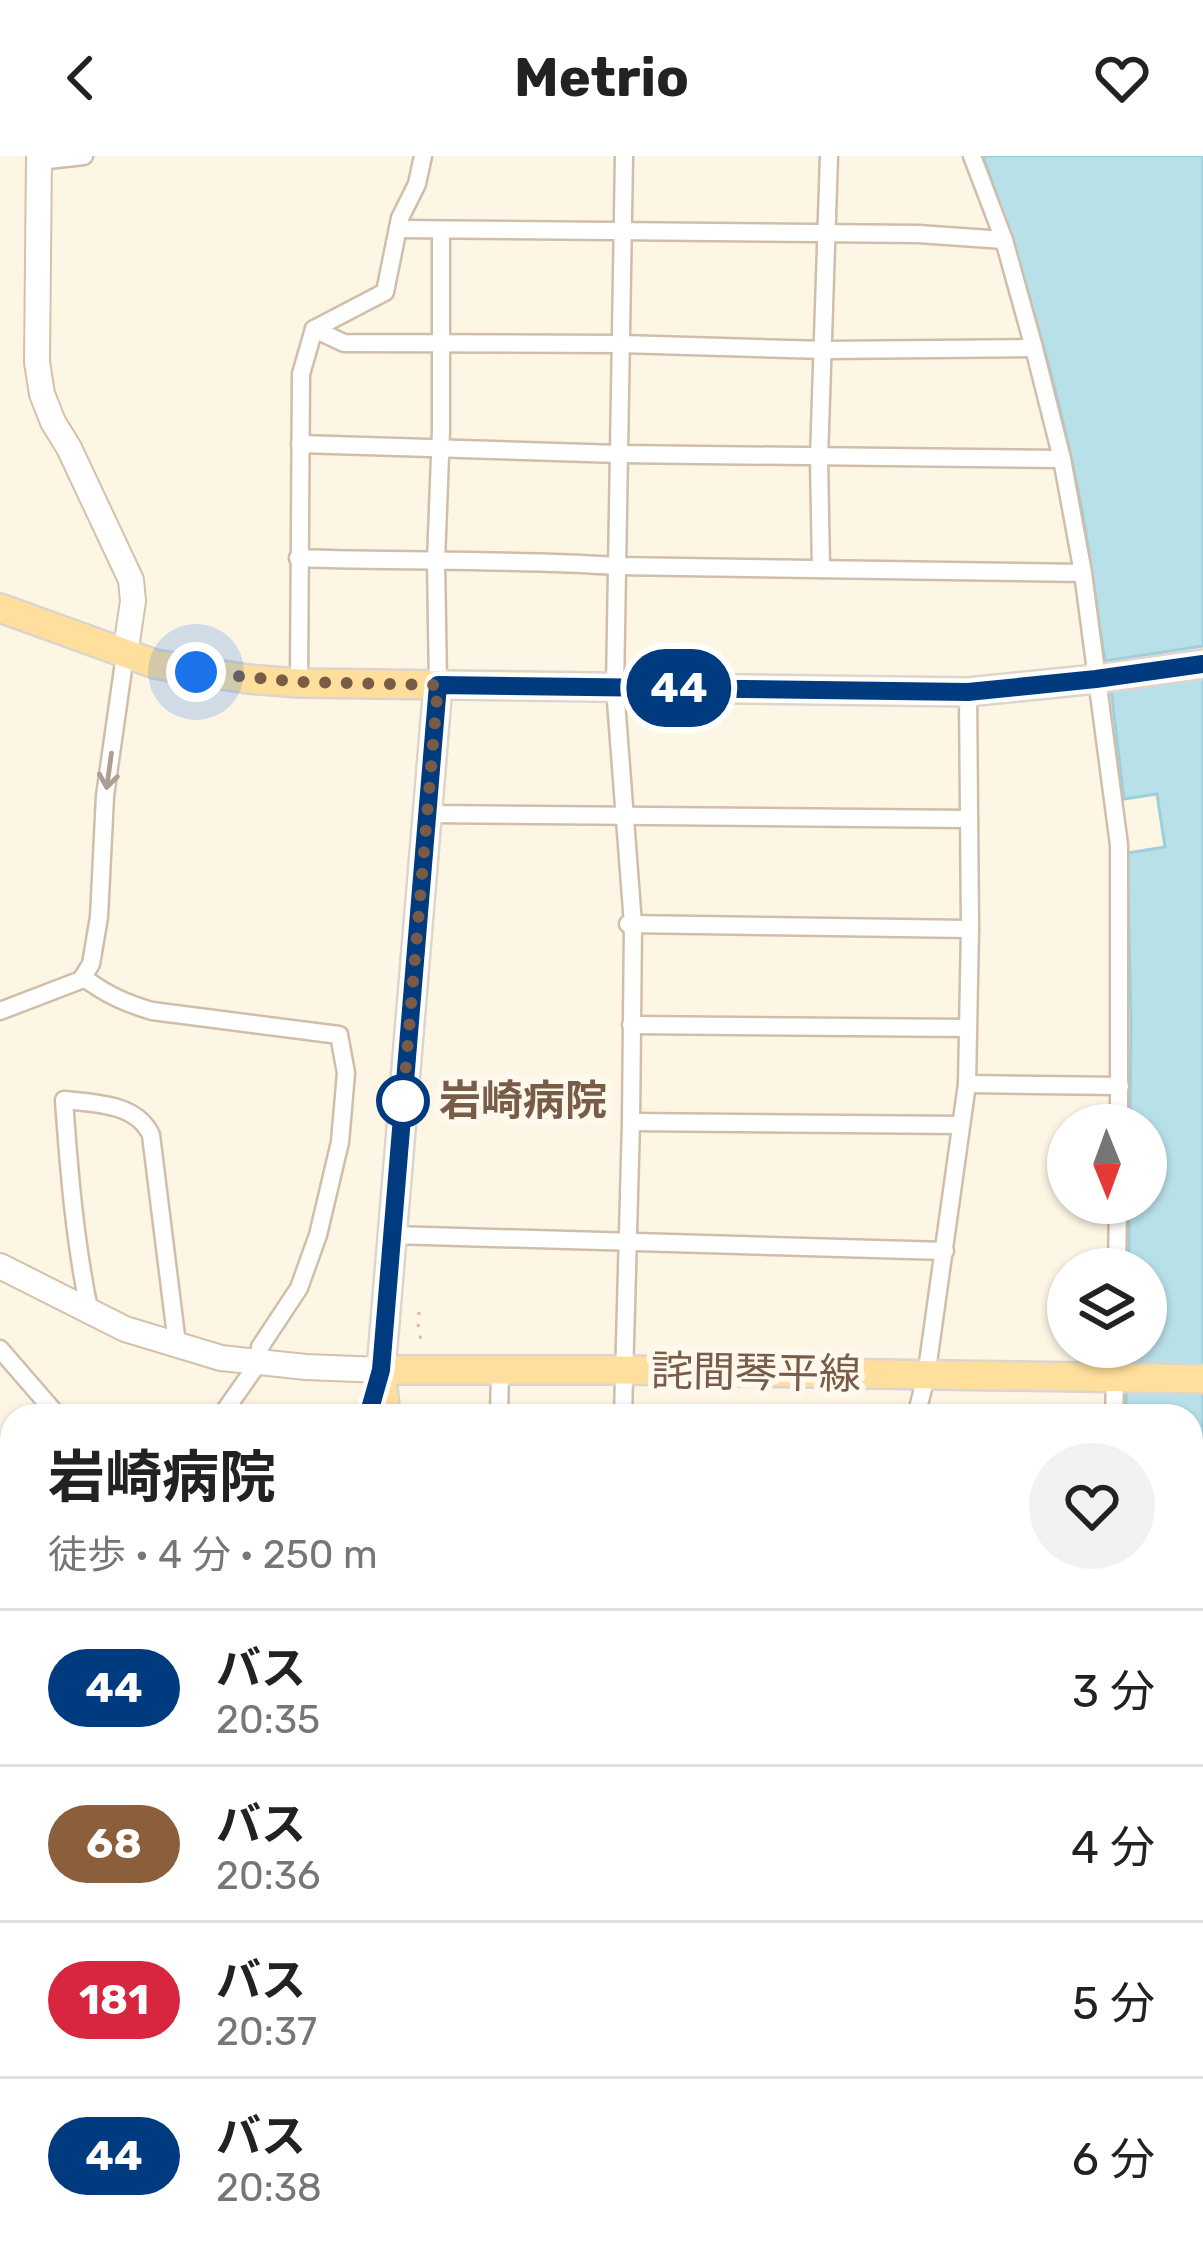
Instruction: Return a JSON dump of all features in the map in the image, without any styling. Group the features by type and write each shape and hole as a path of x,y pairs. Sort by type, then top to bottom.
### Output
{"main road":[{"path":"39,158 37,362 42,394 131,580 133,601 125,655"},
{"path":"0,608 125,655 196,672 299,682 968,692 1203,664"},
{"path":"385,1404 381,1370 438,685"},
{"path":"0,1266 125,1329 221,1358 381,1370"},
{"path":"371,1404 381,1370"},
{"name":"詫間琴平線","path":"381,1370 1203,1379"}],"street":[{"path":"39,158 84,156"},
{"path":"299,682 301,374 314,329 385,292 400,218 417,184 423,156"},
{"path":"623,1404 631,1122 630,924 615,688 624,156"},
{"path":"821,569 829,156"},
{"path":"972,156 1004,240 1034,348 1062,459 1083,572 1119,845 1120,1104"},
{"path":"398,229 828,232 1004,240"},
{"path":"438,685 441,230"},
{"path":"314,329 344,343 1034,348"},
{"path":"300,445 1062,459"},
{"path":"298,558 1083,572"},
{"path":"0,1011 81,980 91,964 99,917 105,796 125,655"},
{"path":"919,1404 967,1084 968,692"},
{"path":"426,814 969,819"},
{"path":"630,924 970,929"},
{"path":"83,976 104,993 152,1011 338,1035 346,1073 340,1142 307,1270 260,1348 259,1361 229,1404"},
{"path":"631,1025 968,1028"},
{"path":"967,1084 1120,1086"},
{"path":"91,1314 64,1100 121,1108 144,1120 152,1135 177,1344"},
{"path":"631,1122 960,1125"},
{"path":"392,1235 945,1251"},
{"path":"0,1348 48,1404"},
{"path":"1117,1404 1121,1368"},
{"path":"499,1404 500,1372"}],"water":[{"path":"983,156 1203,156 1203,646 1105,661 1083,516 1060,409"},
{"path":"1203,677 1203,1404 1126,1404 1127,1368 1167,1368 1167,1248 1129,1248 1129,1224 1167,1224 1167,1104 1130,1104 1127,853 1165,847 1157,794 1124,799 1111,690"}],"bus line":[{"name":"44","path":"371,1404 381,1370 438,685 968,692 1203,664"}],"place":[{"name":"岩崎病院","path":"403,1101"}],"route":[{"path":"196,672 299,682 438,685 403,1101"}]}
